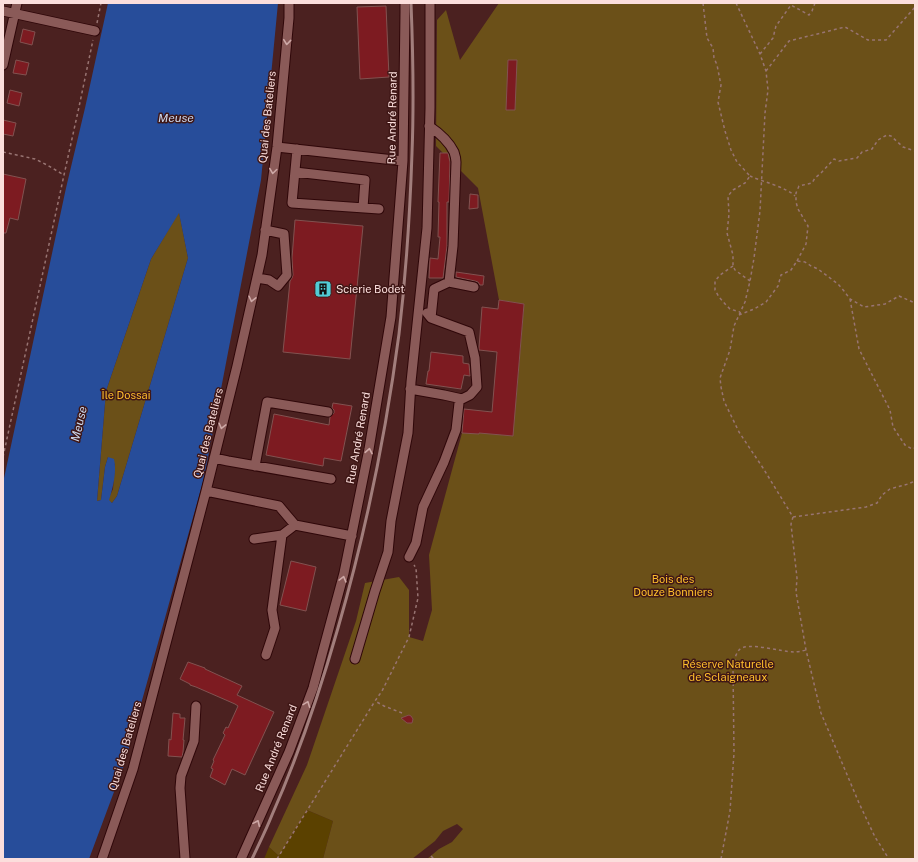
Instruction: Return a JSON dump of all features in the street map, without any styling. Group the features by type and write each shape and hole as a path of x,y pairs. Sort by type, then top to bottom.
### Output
{"street":[{"path":"3,65 17,3"},
{"name":"Quai des Bateliers","path":"102,859 133,769 206,491 237,366 262,255 277,146 289,18 289,3"},
{"name":"Rue André Renard","path":"241,859 289,752 313,688 344,574 369,449 391,317 403,161 405,3"},
{"path":"355,659 375,590 388,552 391,521 408,433 410,389 427,228 430,3"},
{"path":"3,11 95,31"},
{"path":"429,126 447,142 454,153 456,162 453,246 449,282"},
{"path":"277,146 403,161"},
{"path":"297,149 292,203 379,209"},
{"path":"294,172 365,180 363,208"},
{"path":"256,278 269,280 278,286 286,275 284,234 265,230"},
{"path":"420,288 434,290 449,282 474,287"},
{"path":"431,318 434,290"},
{"path":"410,389 462,399 470,395 477,387 475,358 469,332 431,318 424,311 418,309"},
{"path":"255,466 267,402 328,412"},
{"path":"409,557 416,543 423,507 444,462 456,430 459,404"},
{"path":"214,458 331,479"},
{"path":"206,491 279,506 295,526 352,536"},
{"path":"254,539 282,536 295,526"},
{"path":"266,655 275,628 272,610 282,536"},
{"path":"185,859 180,788 181,776 194,742 196,706"}],"path":[{"path":"3,458 101,3"},
{"path":"703,3 707,38 713,48 721,85 718,102 730,150 737,162 750,176 792,192 796,197"},
{"path":"736,3 760,54 766,71 768,90 765,113 760,210 754,258 745,302 734,326 730,350 720,378 721,387 724,401 739,432 793,517 791,524 797,578 796,592 806,650 821,713 859,803 875,837 889,859"},
{"path":"760,54 773,38 776,26 791,5 809,15 815,3"},
{"path":"766,71 789,41 815,34 845,27 868,40 886,40 915,7"},
{"path":"739,315 766,302 778,286 781,275 791,270 806,244 808,226 798,209 796,202 796,194 799,186 812,183 834,159 839,161 857,158 862,152 872,149 878,140 887,135 891,136 903,147 915,151"},
{"path":"3,152 35,159 64,174"},
{"path":"750,176 745,183 733,190 728,196 729,214 727,233 734,255 733,266 735,270 750,281"},
{"path":"797,261 805,262 818,269 838,284 850,299 864,308 885,304 899,296 915,303"},
{"path":"733,266 720,275 715,281 715,290 730,309 740,312"},
{"path":"850,299 859,349 890,410 893,427 905,445 912,449 915,448"},
{"path":"793,517 866,507 877,503 882,495 890,489 915,481"},
{"path":"277,859 382,691 409,637 418,598 416,568 409,557"},
{"path":"721,859 730,811 734,753 733,668 736,656 739,650 743,647 749,646 793,652 806,650"},
{"path":"375,700 384,706 402,713"},
{"path":"431,856 434,859"}],"shaded area":[{"path":"307,810 333,821 323,859 264,859 269,847 279,856"}],"green space":[{"name":"Bois des Douze Bonniers","path":"499,3 915,3 915,859 427,859 439,849 452,842 463,829 457,824 443,831 435,841 412,859 323,859 333,821 307,810 279,856 269,847 307,765 356,621 365,583 399,577 409,590 409,637 423,641 432,610 429,555 462,433 516,401 524,304 499,300 478,188 436,146 437,20 446,10 460,60"},
{"name":"Île Dossai","path":"179,212 188,258 117,496 112,503 108,500 113,489 115,464 108,457 105,467 101,500 97,501 106,391 151,259"}],"water":[{"name":"Meuse","path":"108,3 278,3 261,180 204,478 124,765 89,859 3,859 3,483 66,188","holes":["179,213 188,258 117,496 112,503 109,500 115,474 115,464 114,459 108,457 105,467 101,500 97,501 106,391 151,259"]}],"building":[{"path":"386,6 389,77 360,79 357,7"},
{"path":"23,29 35,32 32,45 20,42"},
{"path":"16,60 29,63 26,75 13,73"},
{"path":"508,60 517,60 515,110 506,110"},
{"path":"10,90 22,93 19,106 7,103"},
{"path":"3,120 16,123 13,136 3,134"},
{"path":"440,153 448,153 450,162 449,202 447,202 447,246 443,278 429,278 430,258 438,259 440,237 438,237 438,202"},
{"path":"3,174 26,179 18,220 10,218 6,233 3,233"},
{"path":"470,194 478,195 478,208 469,209"},
{"name":"Scierie Bodet","path":"295,220 363,226 350,359 283,352 290,281 293,275 292,258"},
{"path":"456,272 484,276 483,285 480,285 475,281 456,277"},
{"path":"499,300 524,304 513,436 462,433 464,409 492,412 497,352 479,350 479,348 482,307 498,309"},
{"path":"431,352 463,356 463,363 469,364 470,376 464,375 461,389 426,384"},
{"path":"333,403 352,406 341,461 324,458 323,466 266,455 274,414 329,425 330,417 334,413 332,408"},
{"path":"291,561 316,567 306,611 280,605"},
{"path":"188,662 205,668 242,686 237,695 274,712 245,775 232,769 225,785 210,777 213,769 211,768 214,761 213,760 225,735 223,733 226,727 228,728 238,706 190,685 180,679"},
{"path":"173,713 180,714 180,718 185,718 182,757 168,756"},
{"path":"409,715 413,719 412,723 407,723 401,718"}],"railway":[{"path":"252,859 291,769 324,675 358,555 388,408 404,289 411,176 413,116 411,3"}],"place":[{"name":"Scierie Bodet","path":"323,289"}],"park label":[{"name":"Réserve Naturelle de Sclaigneaux","path":"728,670"}]}
